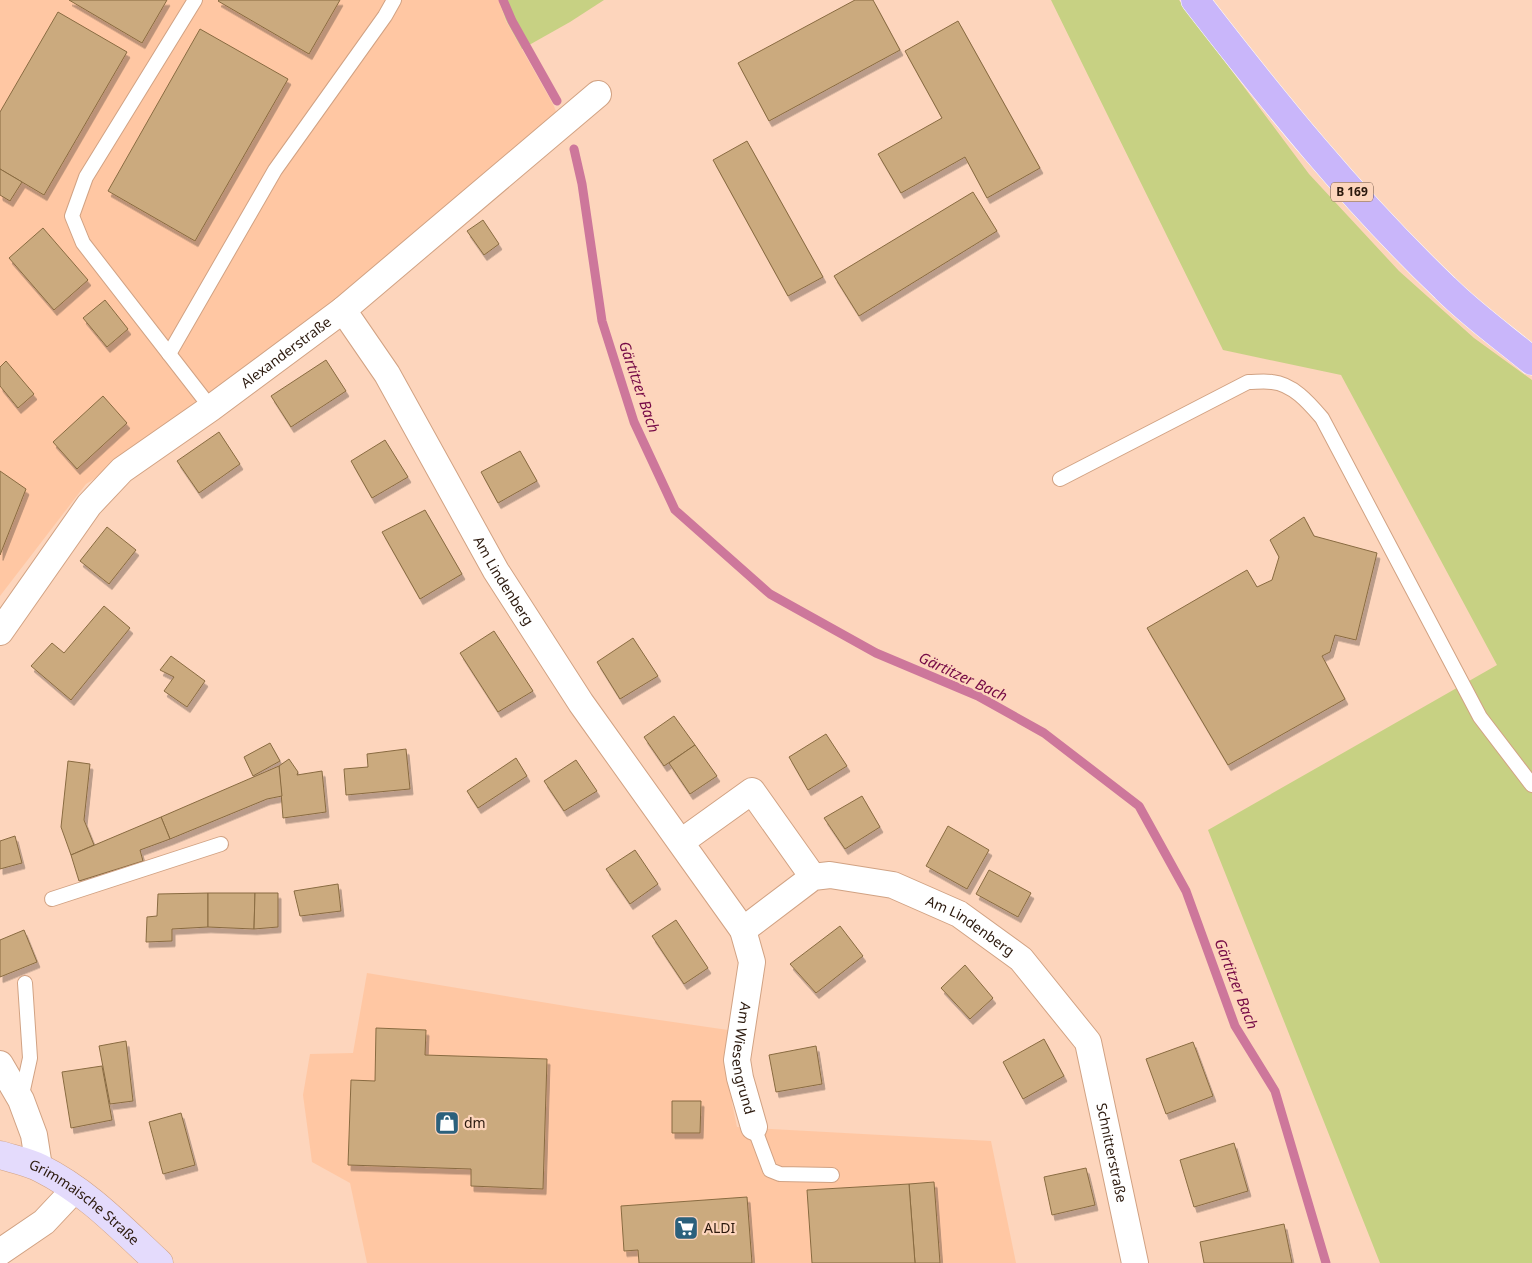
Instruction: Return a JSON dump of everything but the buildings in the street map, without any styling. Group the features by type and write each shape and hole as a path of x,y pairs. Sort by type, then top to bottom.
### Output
{"main road":[{"name":"B 169","path":"1194,0 1299,132 1366,208 1446,290 1532,361"},
{"name":"Grimmaische Straße","path":"0,1154 39,1168 75,1189 91,1200 159,1263"}],"street":[{"name":"Alexanderstraße","path":"0,632 89,505 122,470 211,408 342,310 598,94"},
{"name":"Am Lindenberg","path":"342,310 387,374 496,571 581,703 743,930"},
{"path":"680,842 752,791 813,877 743,930"},
{"name":"Am Lindenberg","path":"813,877 830,875 893,885 959,914 1021,959 1088,1042"},
{"name":"Am Wiesengrund","path":"743,930 752,962 737,1060 754,1127"},
{"name":"Schnitterstraße","path":"1088,1042 1135,1263"},
{"path":"0,1064 21,1100 34,1135 39,1168"},
{"path":"0,1252 44,1222 75,1189"}],"lane":[{"path":"195,0 86,177 72,216 83,243 211,408"},
{"path":"168,354 275,170 394,0"},
{"path":"1060,479 1248,382 1274,382 1292,389 1307,400 1322,418 1480,717 1532,785"},
{"path":"52,899 221,844"},
{"path":"21,1100 30,1058 25,983"},
{"path":"754,1127 770,1170 780,1174 832,1175"}],"shaded area":[{"path":"0,0 499,0 506,21 553,104 560,121 328,315 176,427 86,484 0,596"},
{"path":"367,973 584,1009 728,1030 732,1103 737,1127 991,1141 1016,1263 367,1263 350,1183 312,1162 303,1095 310,1054 353,1053"}],"green space":[{"path":"499,0 604,0 522,49 506,20"},
{"path":"1051,0 1179,0 1309,174 1399,271 1474,338 1532,380 1532,1263 1380,1263 1208,830 1497,665 1341,375 1223,350"}],"waterway":[{"name":"Gärtitzer Bach","path":"503,0 512,21 557,101"},
{"name":"Gärtitzer Bach","path":"574,149 582,184 602,321 634,422 675,510 770,594 876,653 978,696 1044,733 1139,806 1186,891 1235,1026 1275,1091 1326,1263"}],"place":[{"name":"dm","path":"447,1123"},
{"name":"ALDI","path":"686,1228"}]}
